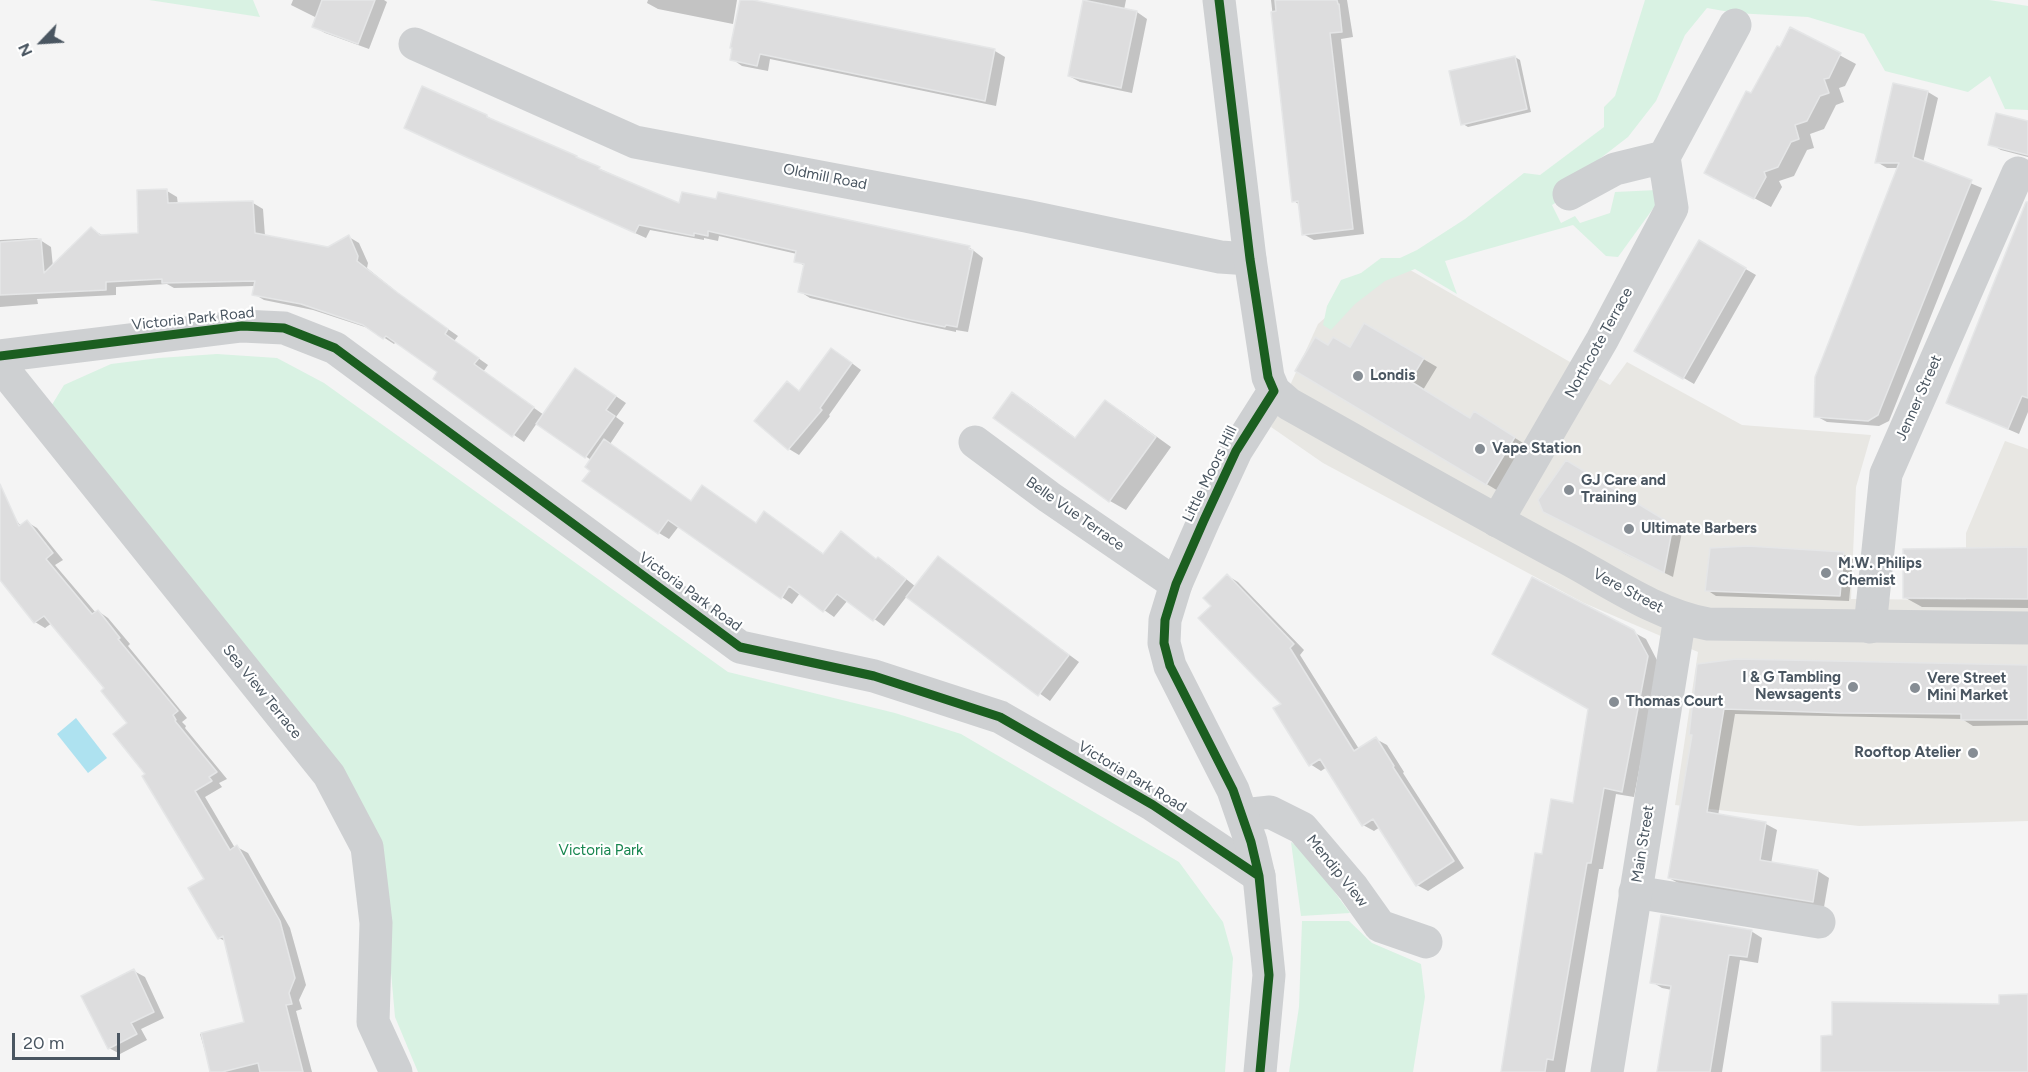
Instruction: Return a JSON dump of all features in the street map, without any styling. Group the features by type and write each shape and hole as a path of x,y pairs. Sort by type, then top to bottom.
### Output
{"street":[{"path":"1219,0 1250,259 1268,376 1274,390"},
{"path":"1569,194 1616,169 1664,157 1735,26"},
{"name":"Oldmill Road","path":"415,44 635,142 1026,216 1220,257 1250,259"},
{"name":"Northcote Terrace","path":"1497,521 1602,340 1672,208 1664,157"},
{"name":"Jenner Street","path":"1870,627 1886,474 2012,174"},
{"name":"Victoria Park Road","path":"0,356 242,326 284,328 335,348 740,647 874,676 1000,717 1153,805 1259,876"},
{"name":"Sea View Terrace","path":"0,364 329,776 367,847 376,923 373,1022 396,1072"},
{"name":"Vere Street","path":"1274,390 1289,404 1497,521 1680,617 1708,624 2028,628"},
{"name":"Little Moors Hill","path":"1259,876 1243,815 1215,752 1170,666 1164,643 1166,620 1176,584 1236,451 1274,390"},
{"name":"Belle Vue Terrace","path":"975,442 1176,584"},
{"name":"Main Street","path":"1607,1072 1680,617"},
{"name":"Mendip View","path":"1243,815 1270,812 1302,828 1353,888 1380,926 1426,942"},
{"path":"1259,876 1269,975 1260,1072"},
{"path":"1635,892 1820,922"}],"shaded area":[{"path":"1405,267 1610,385 1627,362 1742,425 1871,435 1856,487 1851,599 1966,600 1966,533 2005,441 2028,449 2028,821 1859,826 1675,805 1698,652 1584,603 1323,463 1271,427 1318,324 1378,271"}],"green space":[{"path":"149,0 253,0 260,17"},
{"path":"1645,0 1989,0 2028,6 2028,110 2005,109 1990,76 1968,92 1885,71 1864,34 1808,17 1735,13 1707,8 1685,35 1656,101 1628,137 1567,184 1565,197 1552,205 1561,223 1575,216 1580,223 1610,213 1615,192 1657,190 1660,199 1618,257 1606,256 1573,225 1445,261 1457,294 1415,269 1385,281 1355,304 1331,330 1323,325 1327,306 1341,280 1361,273 1381,258 1400,258 1417,250 1465,219 1524,173 1540,175 1604,127 1604,107 1615,96"},
{"name":"Victoria Park","path":"217,354 277,358 324,383 728,672 895,713 961,734 1179,862 1223,922 1233,958 1225,1072 418,1072 395,1017 380,849 50,408 64,385 111,364"},
{"path":"1291,842 1306,853 1350,913 1301,916"},
{"path":"1302,921 1349,921 1372,943 1421,964 1425,997 1413,1072 1289,1072 1299,1007"}],"water":[{"path":"76,718 107,758 88,773 57,734"}],"building":[{"path":"322,0 375,0 358,44 312,27"},
{"path":"740,0 753,0 995,49 985,101 760,54 757,66 730,60 732,48 730,48"},
{"path":"1083,0 1137,11 1121,88 1068,76"},
{"path":"1275,0 1337,0 1339,4 1342,32 1330,33 1353,229 1302,235 1298,201 1292,202 1271,12 1276,11"},
{"path":"1790,27 1841,53 1829,78 1824,79 1829,93 1820,96 1807,121 1795,125 1799,139 1791,142 1778,167 1764,172 1766,177 1754,199 1704,173 1746,91 1751,93"},
{"path":"1515,56 1527,109 1461,125 1449,71"},
{"path":"1893,83 1928,91 1913,157 1972,180 1878,415 1868,421 1814,417 1815,377 1899,163 1875,163"},
{"path":"422,86 577,156 600,167 599,169 679,203 682,192 716,199 718,192 970,246 969,249 973,250 957,327 946,325 945,327 907,319 798,292 804,264 794,262 796,251 708,231 708,236 694,233 694,236 639,225 635,233 464,156 404,128"},
{"path":"1996,113 2028,121 2028,155 1988,145"},
{"path":"167,189 168,203 253,201 255,233 328,247 349,235 358,256 357,261 448,329 445,334 479,358 474,364 534,407 512,437 433,379 437,372 386,336 383,339 363,325 301,304 252,295 255,281 162,283 162,279 106,282 106,290 0,295 0,242 41,239 44,273 91,227 100,235 138,233 137,190"},
{"path":"2026,202 2028,202 2028,398 2022,396 2008,429 1946,403"},
{"path":"1699,240 1746,268 1683,379 1634,351"},
{"name":"Londis","path":"1364,323 1424,358 1410,381 1470,418 1474,411 1515,437 1486,485 1295,371 1315,337 1328,345 1333,337 1350,347"},
{"path":"831,348 852,363 820,408 822,410 788,450 754,421 787,381 799,391"},
{"path":"575,368 616,396 606,410 615,416 585,458 536,424"},
{"path":"1012,392 1075,438 1105,400 1156,437 1109,502 993,418"},
{"path":"604,439 691,501 702,485 756,523 764,511 823,554 841,531 906,579 873,621 837,594 823,612 789,586 781,599 668,520 658,534 582,481 590,471 585,467"},
{"path":"1566,460 1673,525 1664,573 1543,512 1538,500"},
{"path":"0,484 19,526 27,520 53,553 46,559 92,614 98,610 120,638 118,639 178,711 173,715 175,721 217,772 209,777 212,781 195,791 230,850 237,845 280,921 295,978 289,993 292,1004 286,1005 303,1072 260,1072 258,1063 222,1072 210,1072 201,1033 244,1022 223,936 218,939 188,888 204,879 142,776 145,774 113,734 127,723 101,691 104,688 44,616 34,623 0,580"},
{"path":"1748,546 1844,552 1840,596 1705,591 1710,548"},
{"path":"2028,547 2028,599 1903,598 1903,549"},
{"path":"938,556 1069,655 1038,696 906,597"},
{"path":"1227,574 1294,644 1290,648 1354,751 1376,737 1454,861 1416,886 1373,819 1362,826 1320,759 1309,766 1273,708 1281,704 1198,618 1211,606 1203,598"},
{"path":"1532,577 1634,630 1648,656 1622,792 1604,788 1591,863 1587,863 1553,1060 1547,1059 1545,1072 1501,1072 1535,853 1542,854 1551,799 1573,803 1588,709 1492,654"},
{"path":"1736,659 2028,665 2028,720 1961,720 1961,714 1724,709 1707,812 1766,822 1760,860 1818,870 1813,902 1668,878 1692,735 1689,735 1697,664"},
{"path":"1661,915 1752,930 1747,957 1729,955 1710,1072 1657,1072 1671,986 1650,983"},
{"path":"134,969 154,1012 131,1023 137,1034 108,1049 81,996"},
{"path":"2028,994 2028,1072 1821,1072 1821,1036 1832,1035 1832,1002 1999,1004 1999,995"}],"cycle path":[{"path":"1219,0 1250,259 1268,377 1274,391 1236,451 1176,584 1165,620 1164,643 1170,666 1233,790 1251,842 1259,876 1269,975 1260,1072"},
{"path":"0,356 242,326 284,328 335,348 740,647 874,676 1000,717 1153,805 1259,876"}],"place":[{"name":"Londis","path":"1358,376"},
{"name":"Vape Station","path":"1480,449"},
{"name":"GJ Care and Training","path":"1569,490"},
{"name":"Ultimate Barbers","path":"1629,529"},
{"name":"M.W. Philips Chemist","path":"1826,573"},
{"name":"I & G Tambling Newsagents","path":"1853,687"},
{"name":"Vere Street Mini Market","path":"1915,688"},
{"name":"Thomas Court","path":"1614,702"},
{"name":"Rooftop Atelier","path":"1973,753"}]}
